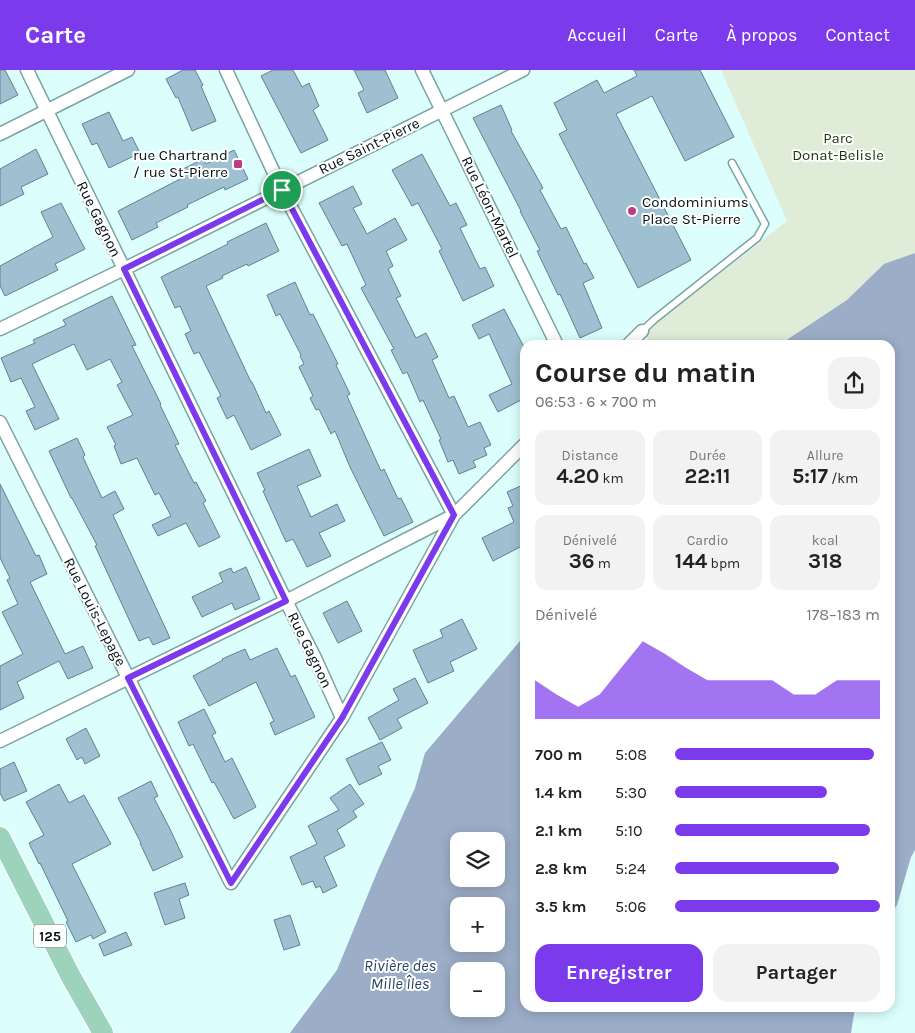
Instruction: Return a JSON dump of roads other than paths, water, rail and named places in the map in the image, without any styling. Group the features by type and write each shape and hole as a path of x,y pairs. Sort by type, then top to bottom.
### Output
{"main road":[{"name":"125","path":"0,837 70,975 103,1033"}],"street":[{"name":"Rue Gagnon","path":"27,70 316,660 342,718"},
{"path":"0,134 128,70"},
{"path":"226,70 282,190 454,515"},
{"name":"Rue Léon-Martel","path":"422,70 556,340"},
{"name":"Rue Saint-Pierre","path":"0,328 124,269 523,70"},
{"path":"633,340 642,332"},
{"name":"Rue Louis-Lepage","path":"0,422 231,883 342,718"},
{"path":"342,718 454,515 520,449"},
{"path":"0,741 286,601 454,515"}],"lane":[{"path":"642,332 757,238 765,224 732,163"}],"water":[{"path":"915,253 915,850 911,857 895,908 895,340 787,340 847,300 884,264"},
{"name":"Rivière des Mille Îles","path":"520,641 520,1012 854,1012 851,1033 290,1033 337,970 378,870 415,788 425,753"}],"place":[{"name":"rue Chartrand / rue St-Pierre","path":"238,164"},
{"name":"Condominiums Place St-Pierre","path":"632,211"}],"park label":[{"name":"Parc Donat-Belisle","path":"838,146"}]}
